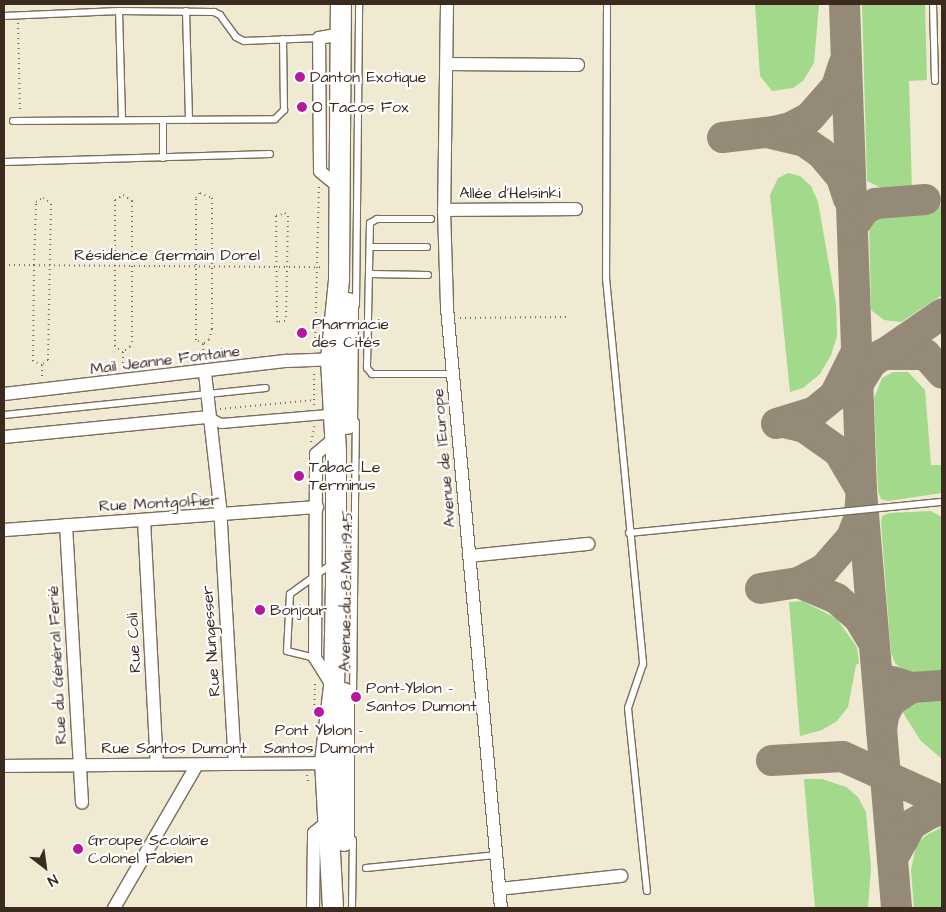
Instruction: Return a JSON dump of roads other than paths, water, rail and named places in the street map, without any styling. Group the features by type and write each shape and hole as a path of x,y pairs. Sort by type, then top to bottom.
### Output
{"main road":[{"name":"Avenue du 8 Mai 1945","path":"344,908 329,763 332,441 338,361 351,4"},
{"name":"Avenue du 8 Mai 1945","path":"333,908 323,826 329,763 338,361 336,23"}],"street":[{"name":"Avenue de l'Europe","path":"447,4 444,210 448,318 501,908"},
{"name":"Avenue du 8 Mai 1945","path":"319,38 336,23"},
{"path":"319,38 320,171 336,184"},
{"path":"447,64 578,65"},
{"name":"Allée d'Helsinki","path":"444,210 576,209"},
{"name":"Mail Jeanne Fontaine","path":"4,394 338,361"},
{"name":"Rue Nungesser","path":"205,373 220,516 235,764"},
{"path":"4,436 209,417 221,423 314,413 326,414"},
{"path":"330,681 315,658 316,454 332,441"},
{"name":"Rue Montgolfier","path":"4,530 220,516 317,507"},
{"name":"Rue Coli","path":"144,520 157,764"},
{"name":"Rue du Général Ferié","path":"66,525 82,804"},
{"path":"469,556 588,544"},
{"name":"Rue Santos Dumont","path":"4,766 329,763"},
{"path":"114,908 197,765"},
{"name":"Avenue du 8 Mai 1945","path":"312,908 323,826"},
{"path":"499,889 621,876"}],"lane":[{"path":"332,441 326,414 338,361 359,4"},
{"path":"606,4 606,278 643,664 628,708 647,891"},
{"path":"933,4 935,81"},
{"path":"119,11 122,120"},
{"path":"4,16 119,11 214,12 220,15 236,37 244,41 319,38"},
{"path":"186,11 189,120"},
{"path":"13,121 189,120 280,116 284,110 283,40"},
{"path":"163,120 163,158"},
{"path":"4,162 270,154"},
{"path":"336,184 331,267 338,361 353,786"},
{"path":"431,219 377,219 370,223 367,368 372,374 453,374"},
{"path":"370,247 427,247"},
{"path":"370,274 428,275"},
{"path":"4,415 266,388"},
{"path":"629,533 942,502"},
{"path":"315,658 288,652 290,594 332,563"},
{"path":"352,908 353,804"},
{"path":"323,826 325,908"},
{"path":"366,868 496,855"}],"place":[{"name":"Danton Exotique","path":"300,77"},
{"name":"O Tacos Fox","path":"302,107"},
{"name":"Pharmacie des Cités","path":"302,333"},
{"name":"Tabac Le Terminus","path":"299,476"},
{"name":"Bonjour","path":"260,610"},
{"name":"Pont-Yblon - Santos Dumont","path":"356,697"},
{"name":"Pont Yblon - Santos Dumont","path":"319,712"},
{"name":"Groupe Scolaire Colonel Fabien","path":"78,849"}]}
